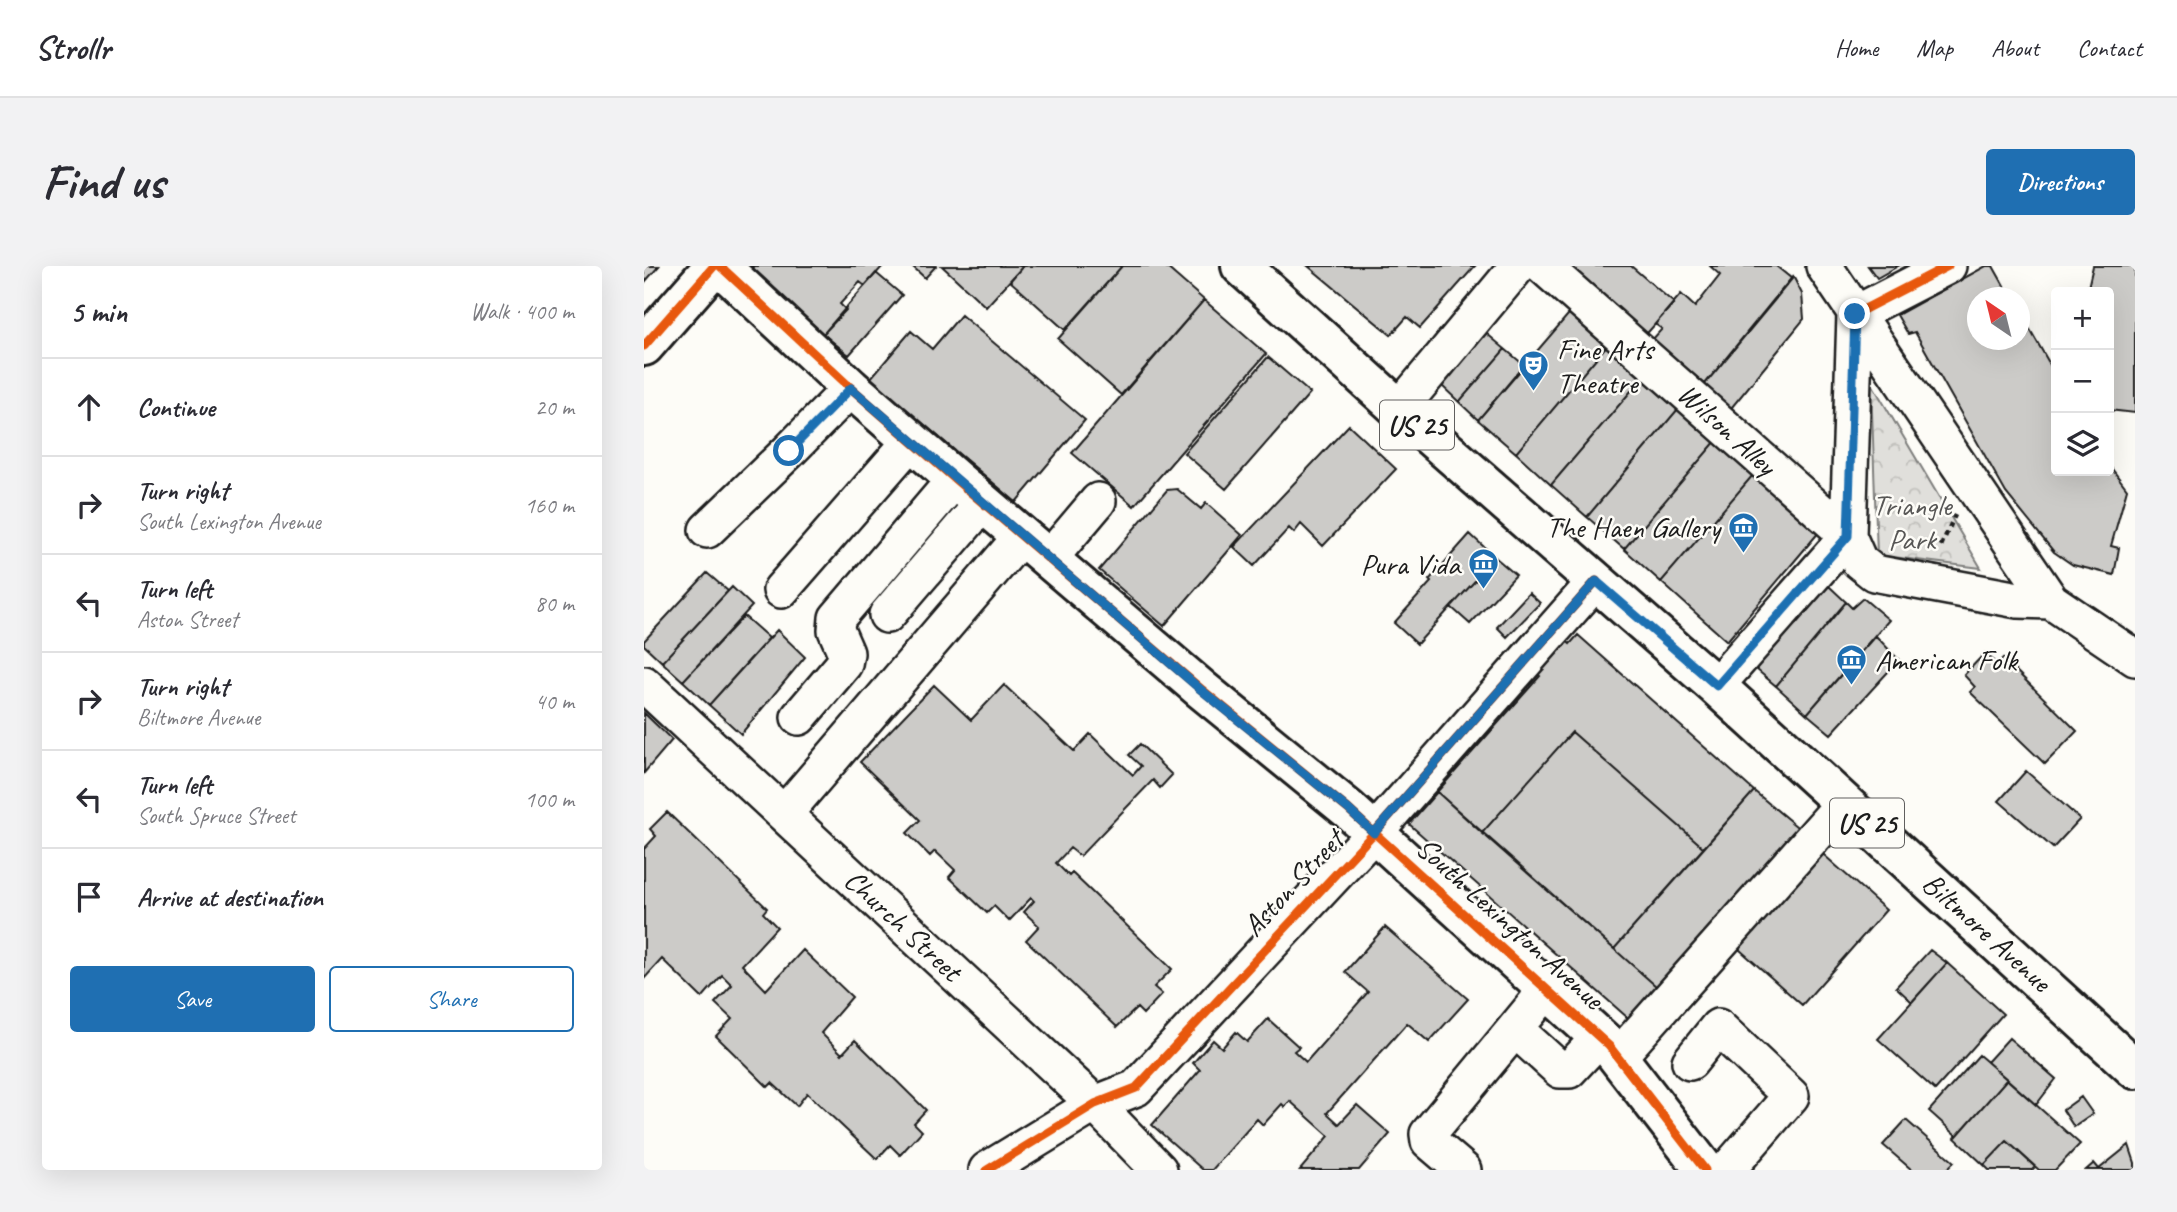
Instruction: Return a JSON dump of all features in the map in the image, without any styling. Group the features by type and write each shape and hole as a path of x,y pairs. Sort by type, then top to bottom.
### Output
{"main road":[{"path":"644,346 714,266"},
{"name":"South Lexington Avenue","path":"720,266 851,388 1200,689 1348,809 1547,990 1608,1047 1705,1170"},
{"name":"Biltmore Avenue","path":"1241,266 1399,410 1717,686 2135,1069"}],"street":[{"path":"1399,410 1518,266"},
{"name":"Wilson Alley","path":"1543,266 1848,536"},
{"path":"1824,266 2052,601 2135,658"},
{"path":"1855,314 1948,266"},
{"path":"1855,314 1848,536 1858,561 1874,573 2018,600 2052,601"},
{"path":"706,530 851,388"},
{"path":"781,590 911,440"},
{"path":"887,615 969,491"},
{"path":"799,717 844,664 846,653 836,630 837,618 969,491"},
{"path":"784,814 1035,548 1098,501"},
{"path":"1717,686 1848,536"},
{"name":"Aston Street","path":"987,1170 1095,1104 1136,1088 1374,833 1596,581"},
{"name":"Church Street","path":"644,684 1095,1104 1158,1170"},
{"path":"1515,1029 1560,1070 1569,1070 1608,1047 1844,803"},
{"path":"1463,1170 1429,1141 1428,1134 1547,990"},
{"path":"1690,1062 1718,1027 1791,1096 1727,1170"}],"path":[{"path":"1941,547 1955,514"}],"green space":[{"name":"Triangle Park","path":"1871,382 1981,568 1877,555"}],"building":[{"path":"644,266 659,266 644,283"},
{"path":"746,266 883,266 865,286 860,282 840,304 846,310 823,334"},
{"path":"912,266 936,266 925,278"},
{"path":"942,266 1023,266 986,307"},
{"path":"1023,266 1122,266 1065,330 1010,281"},
{"path":"1122,266 1165,266 1204,300 1121,395 1058,339"},
{"path":"1308,266 1475,266 1420,328 1407,317 1391,335"},
{"path":"1555,266 1631,266 1674,303 1641,340"},
{"path":"1710,266 1776,266 1792,279 1705,384 1652,340 1662,329 1655,324 1681,294 1695,307 1720,275"},
{"path":"1868,266 1898,266 1877,278"},
{"path":"1986,266 1993,266 2005,287 1967,287 1967,350 2030,350 2030,330 2051,366 2051,476 2114,476 2114,472 2127,489 2111,546 2119,548 2114,575 2073,565 2054,552 2006,493 1915,332 1908,334 1897,315"},
{"path":"2093,266 2135,266 2135,413 2114,411 2114,287 2088,287"},
{"path":"876,273 902,295 849,355 823,334"},
{"path":"1793,276 1802,294 1804,319 1723,418 1695,393"},
{"path":"1204,300 1266,354 1134,506 1072,453"},
{"name":"Fine Arts Theatre","path":"1573,309 1608,344 1516,453 1478,420"},
{"path":"961,315 1085,420 1016,502 870,379 911,331 932,349"},
{"path":"1486,333 1505,349 1459,402 1441,385"},
{"path":"1608,344 1643,377 1551,485 1516,453"},
{"path":"1505,349 1524,365 1478,420 1459,402"},
{"path":"1268,357 1310,393 1226,489 1184,453"},
{"path":"1643,377 1678,409 1587,517 1551,485"},
{"path":"1678,409 1716,441 1624,549 1587,517"},
{"path":"1349,425 1396,469 1323,546 1301,524 1294,533 1289,528 1254,566 1234,547"},
{"path":"1716,441 1759,468 1661,582 1624,549"},
{"name":"The Haen Gallery","path":"1759,468 1825,525 1727,641 1661,582"},
{"path":"1177,489 1201,509 1206,503 1242,535 1164,626 1099,570 1167,490"},
{"path":"1470,534 1496,558 1417,644 1394,623"},
{"name":"Pura Vida","path":"1496,558 1516,575 1470,624 1451,607"},
{"path":"707,573 728,591 662,662 644,645 644,641"},
{"path":"1817,586 1830,587 1846,602 1776,686 1750,664"},
{"path":"732,587 752,606 683,681 662,662"},
{"path":"1529,593 1540,603 1507,637 1497,627"},
{"path":"1863,598 1889,620 1807,714 1776,686 1846,602 1852,608"},
{"path":"744,616 769,638 709,705 683,681"},
{"path":"777,630 805,657 741,734 709,705"},
{"path":"1578,635 1754,791 1704,848 1572,732 1482,833 1437,792 1540,676 1535,672 1564,639 1570,644"},
{"name":"American Folk","path":"1875,635 1899,660 1831,734 1807,714"},
{"path":"1985,653 1997,664 2003,658 2077,731 2045,764 1970,692 1975,687 1964,675"},
{"path":"934,685 971,720 1004,685 1074,751 1090,734 1133,775 1141,766 1129,755 1140,744 1172,775 1160,788 1153,780 1080,856 1070,848 1056,863 1069,876 1072,873 1172,969 1154,987 1162,994 1143,1014 1137,1008 1117,1027 1026,940 1039,926 1024,912 1034,901 1031,898 1009,921 994,906 987,913 949,877 955,870 935,851 930,856 907,833 920,820 860,762"},
{"path":"644,713 672,740 644,773"},
{"path":"1572,732 1704,848 1614,949 1482,833"},
{"path":"2026,771 2080,819 2053,848 1999,801"},
{"path":"1754,791 1808,836 1665,994 1614,949"},
{"path":"1437,792 1665,994 1637,1026 1409,824"},
{"path":"667,812 767,908 763,913 777,927 742,965 766,990 803,950 852,997 821,1033 842,1054 855,1040 926,1110 914,1123 922,1131 900,1155 890,1145 877,1159 807,1093 797,1106 772,1083 768,1087 716,1036 732,1019 715,1003 732,985 722,975 702,998 662,959 644,979 644,849 656,836 650,829"},
{"path":"1815,847 1886,910 1802,1005 1731,942"},
{"path":"1385,927 1468,999 1429,1042 1407,1023 1327,1113 1339,1124 1357,1105 1390,1134 1359,1170 1300,1170 1329,1136 1290,1101 1285,1107 1282,1104 1263,1125 1257,1119 1212,1170 1203,1170 1152,1125 1200,1070 1193,1063 1213,1040 1222,1048 1236,1032 1247,1042 1268,1019 1299,1047 1294,1051 1306,1062 1368,992 1345,972"},
{"path":"1930,950 1947,963 1912,1002 1896,987"},
{"path":"1947,963 2003,1014 1935,1090 1878,1039"},
{"path":"2009,1038 2056,1079 2036,1105 1987,1062"},
{"path":"1979,1055 2007,1079 1957,1136 1929,1111"},
{"path":"2007,1079 2080,1144 2055,1170 2039,1170 2007,1141 1984,1165 1955,1138"},
{"path":"2081,1097 2093,1114 2074,1127 2063,1110"},
{"path":"1906,1120 1954,1162 1946,1170 1912,1170 1883,1145"},
{"path":"2007,1141 2035,1167 2032,1170 1989,1170 1984,1165"},
{"path":"2129,1145 2135,1170 2086,1170 2094,1163 2099,1169"}],"cycle path":[{"path":"644,346 714,266"},
{"path":"720,266 851,388 955,479 1201,689 1348,809 1609,1046 1705,1170"},
{"path":"1855,314 1948,266"},
{"path":"987,1170 1095,1104 1136,1088 1374,833 1596,581"}],"place":[{"name":"Fine Arts Theatre","path":"1534,393"},
{"name":"The Haen Gallery","path":"1743,554"},
{"name":"Pura Vida","path":"1483,591"},
{"name":"American Folk","path":"1852,687"}],"route":[{"path":"789,451 851,388 1200,689 1374,833 1596,581 1717,686 1848,536 1855,314"}]}
